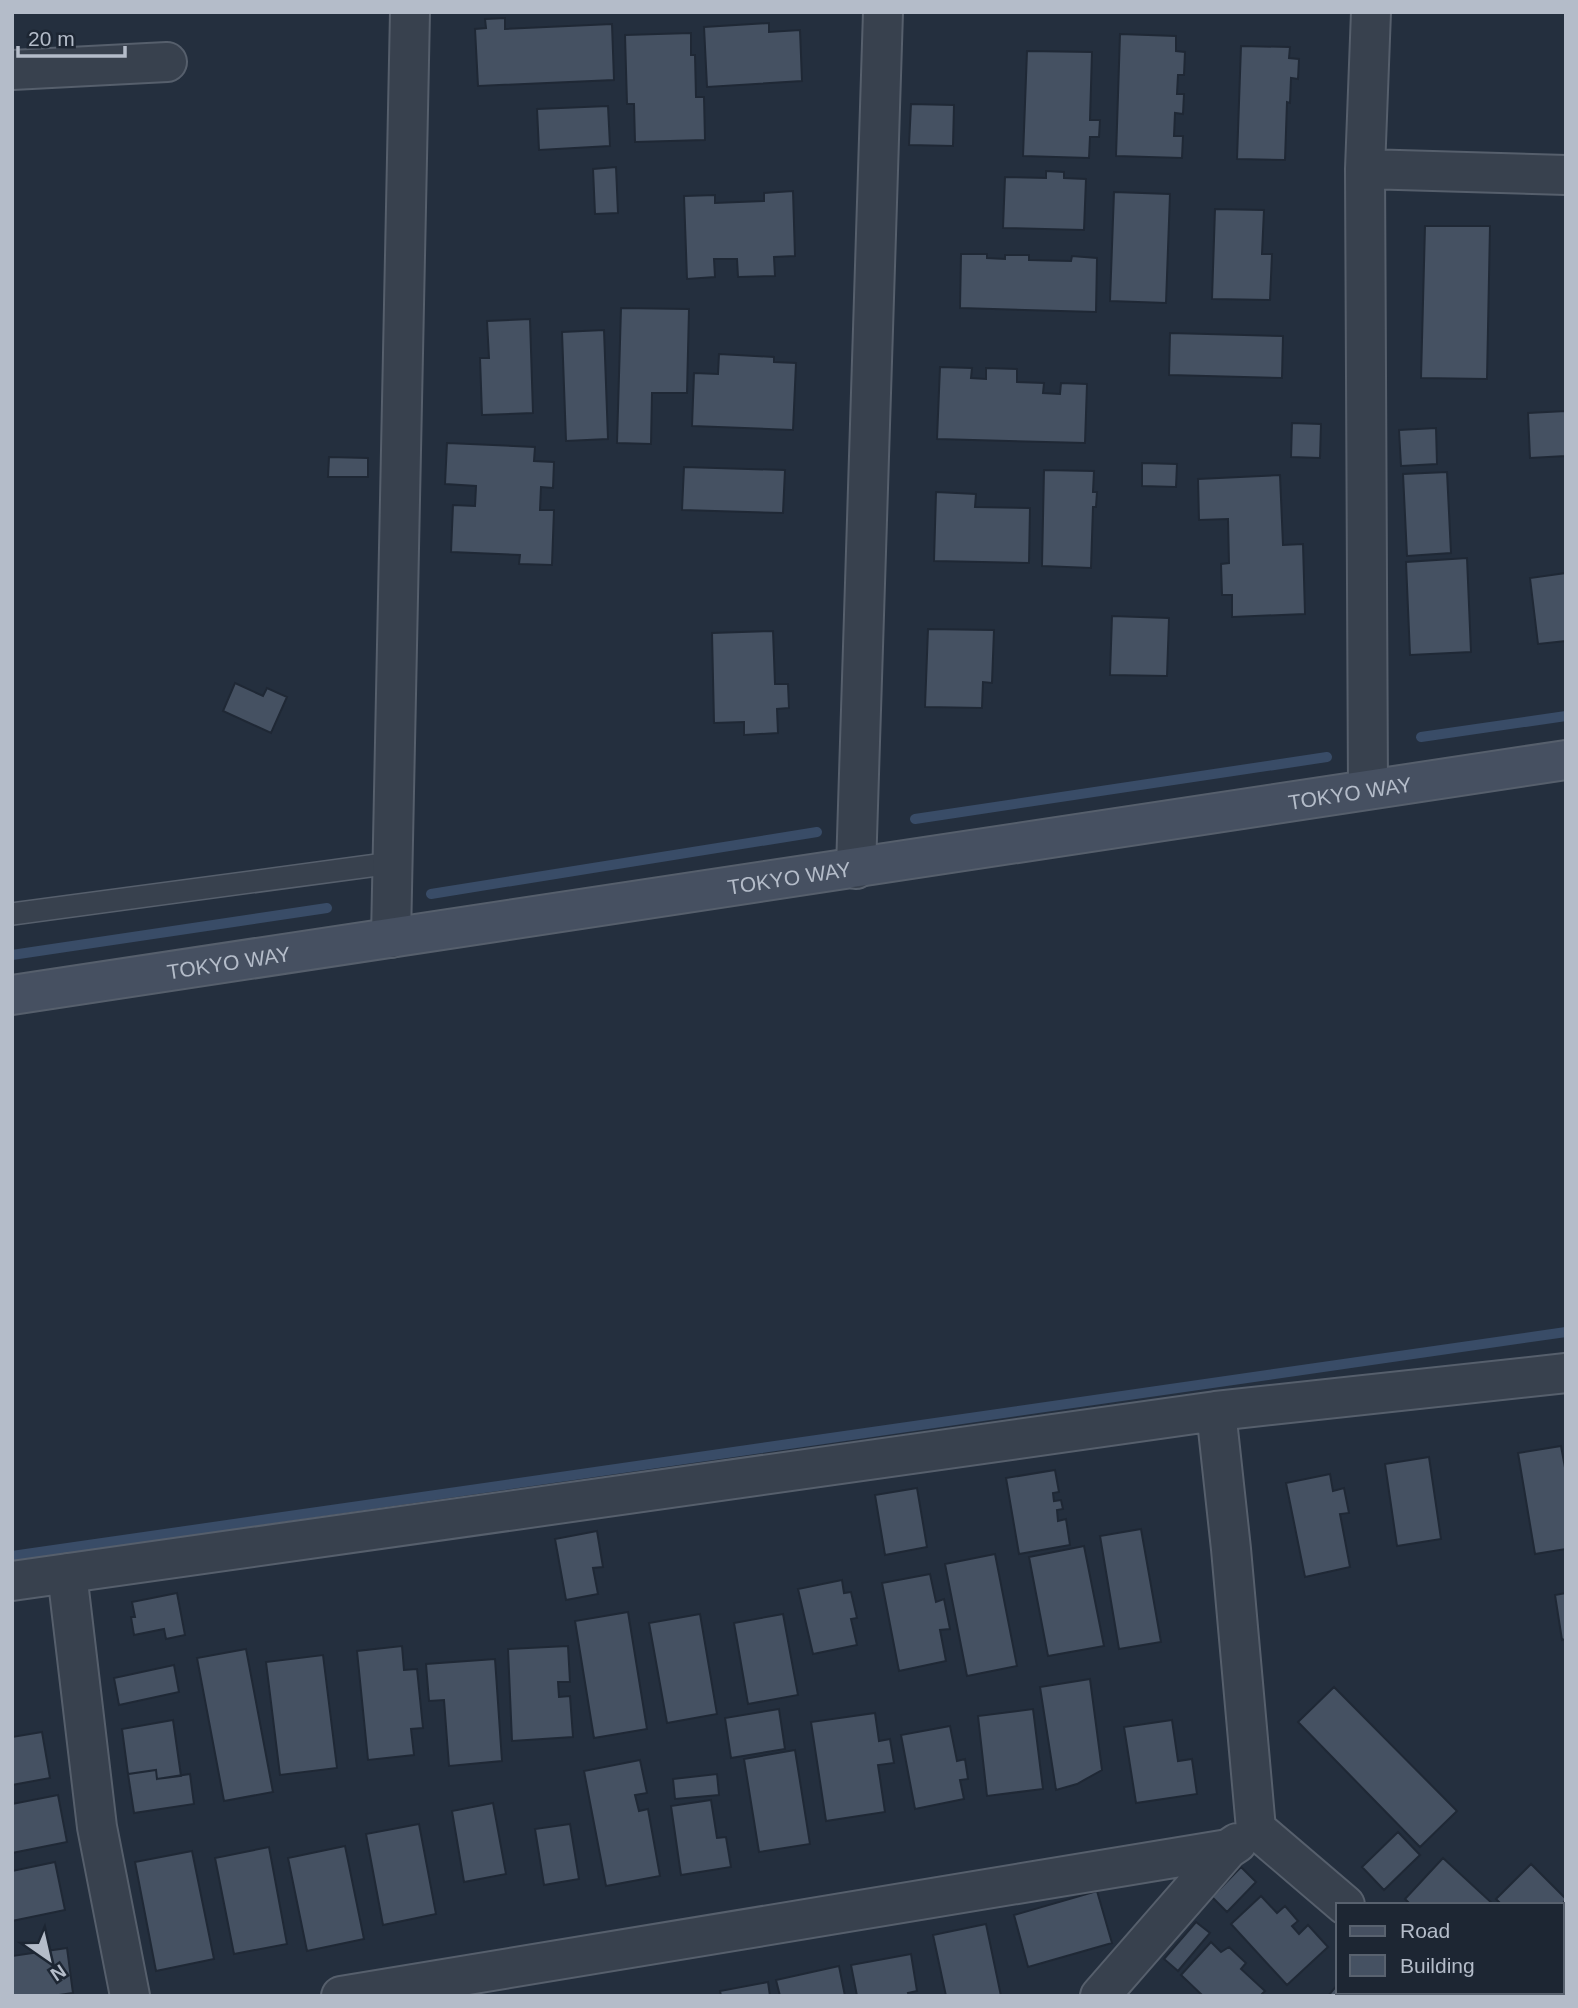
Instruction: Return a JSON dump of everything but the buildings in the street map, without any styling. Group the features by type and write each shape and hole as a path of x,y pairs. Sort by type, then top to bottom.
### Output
{"main road":[{"name":"TOKYO WAY","path":"12,995 1566,760"}],"street":[{"path":"391,938 410,12"},
{"path":"856,869 883,12"},
{"path":"1368,789 1365,169 1371,12"},
{"path":"12,70 167,62"},
{"path":"1365,169 1566,175"},
{"path":"12,1581 1216,1411 1566,1373"},
{"path":"1100,1996 1242,1839 1231,1549 1216,1411"},
{"path":"67,1573 97,1827 130,1996"},
{"path":"341,1996 1242,1839 1342,1903"}],"lane":[{"path":"12,914 392,863"}],"waterway":[{"path":"1421,737 1566,716"},
{"path":"915,819 1327,757"},
{"path":"431,894 817,832"},
{"path":"12,955 327,908"},
{"path":"12,1556 1566,1332"}]}
